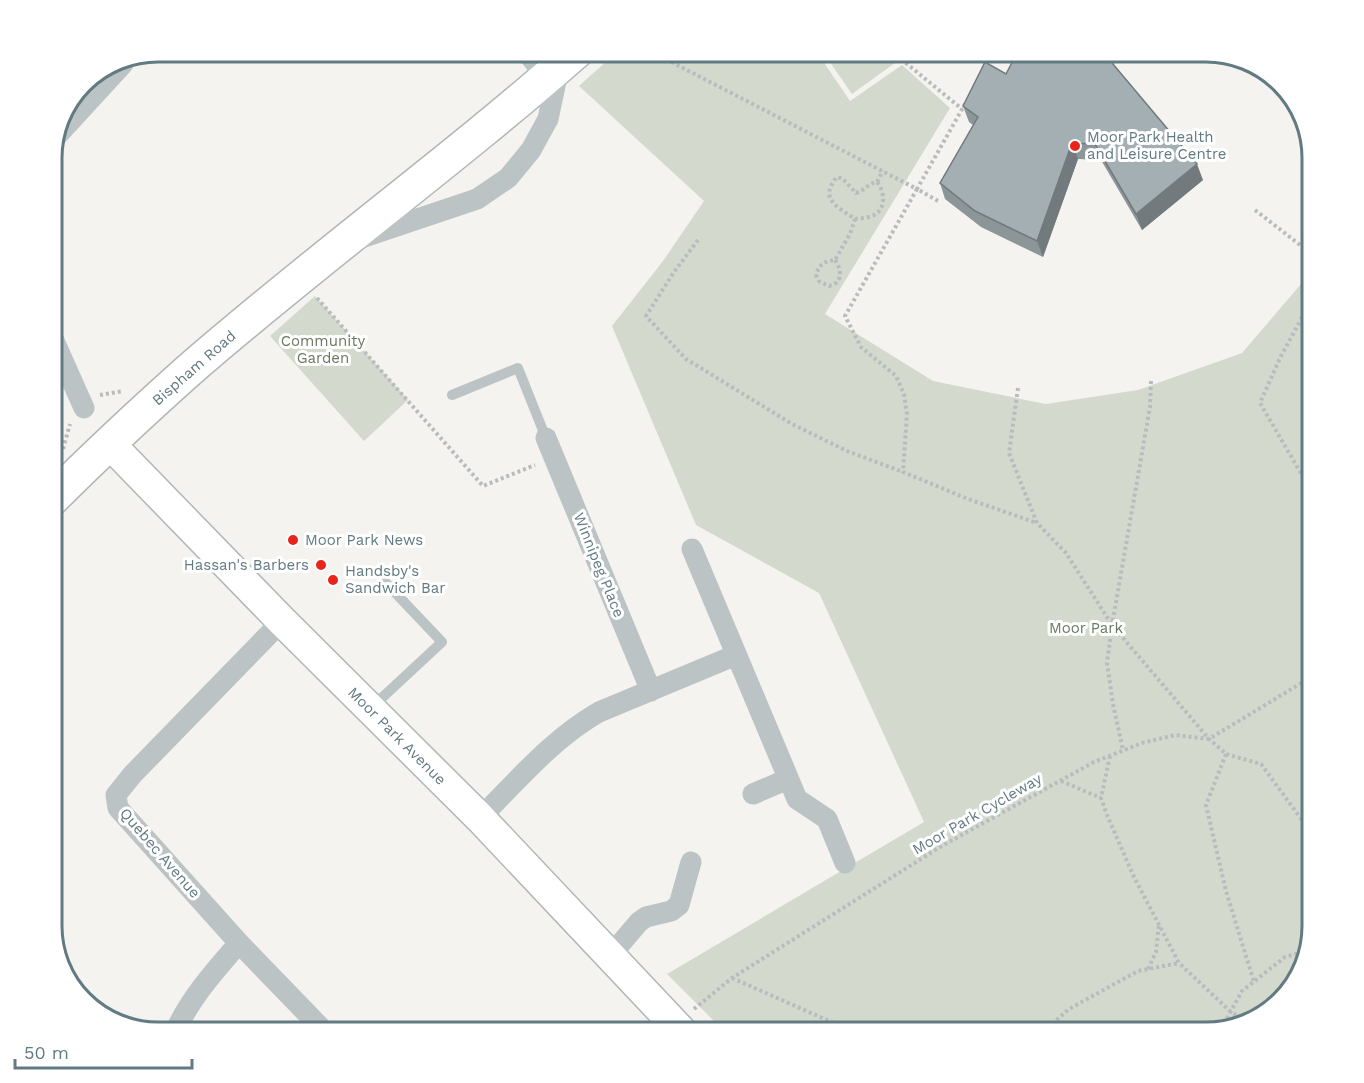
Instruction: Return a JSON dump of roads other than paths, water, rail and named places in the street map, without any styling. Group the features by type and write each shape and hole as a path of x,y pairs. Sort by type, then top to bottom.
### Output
{"main road":[{"name":"Bispham Road","path":"62,489 109,443 196,365 560,66"}],"street":[{"name":"Bispham Road","path":"343,244 477,199 508,178 531,150 548,119 560,66"},
{"path":"69,122 116,72"},
{"path":"62,359 84,408"},
{"name":"Moor Park Avenue","path":"109,443 282,621 480,818 610,956 667,1022"},
{"name":"Winnipeg Place","path":"550,448 651,691"},
{"path":"692,549 797,799 827,819 845,862"},
{"name":"Quebec Avenue","path":"282,621 133,774 116,795 118,808 238,943 315,1022"},
{"path":"480,818 556,741 579,724 599,712 736,655"},
{"path":"753,795 788,779"},
{"path":"610,956 639,922 646,917 671,911 679,905 691,862"},
{"path":"180,1022 198,992 238,943"}],"lane":[{"path":"452,395 518,368 550,448"},
{"path":"370,709 442,642 385,582"}],"place":[{"name":"Moor Park Health and Leisure Centre","path":"1075,146"},
{"name":"Moor Park News","path":"293,540"},
{"name":"Hassan's Barbers","path":"321,565"},
{"name":"Handsby's Sandwich Bar","path":"333,580"}],"park label":[{"name":"Community Garden","path":"323,350"},
{"name":"Moor Park","path":"1086,628"}]}
